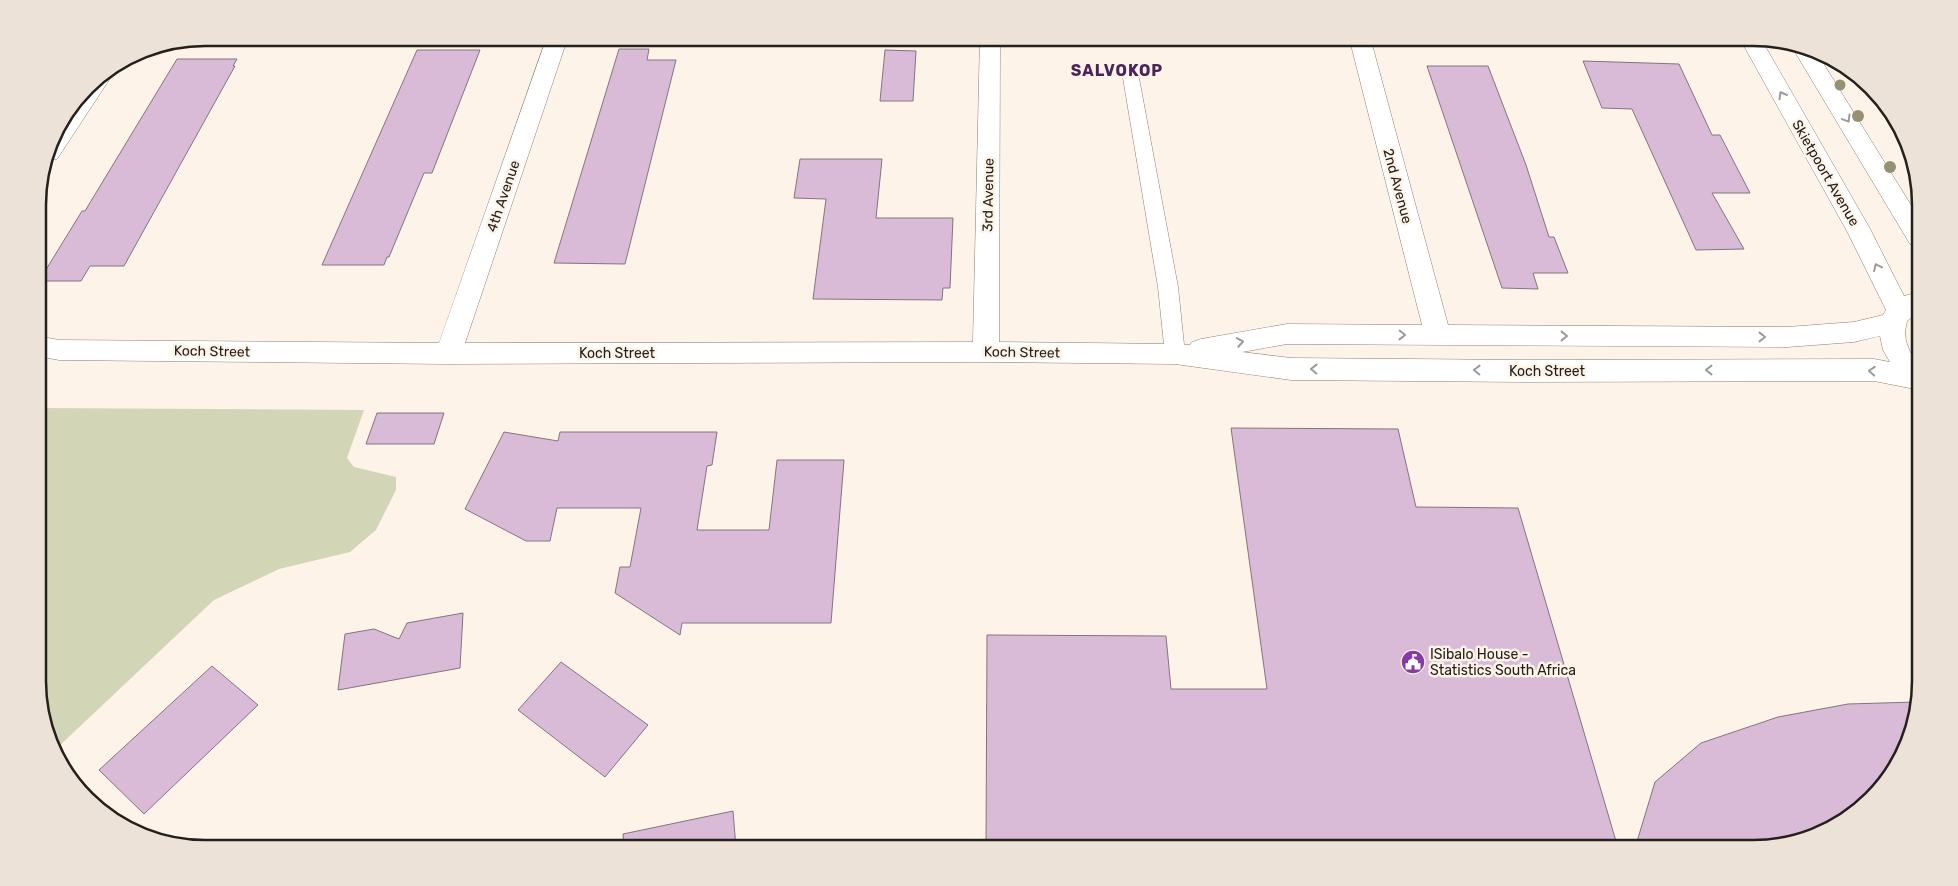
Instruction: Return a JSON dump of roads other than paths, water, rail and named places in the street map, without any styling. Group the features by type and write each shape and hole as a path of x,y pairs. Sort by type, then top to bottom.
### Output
{"street":[{"name":"3rd Avenue","path":"986,352 990,46"},
{"name":"2nd Avenue","path":"1361,46 1438,335"},
{"name":"Skietpoort Avenue","path":"1754,46 1903,312 1892,340 1902,360 1912,371"},
{"name":"4th Avenue","path":"448,354 555,47"},
{"path":"1808,56 1912,227"},
{"path":"72,118 80,107"},
{"name":"Koch Street","path":"1175,354 1287,334 1787,337 1854,332 1903,312"},
{"name":"Koch Street","path":"47,350 448,354 986,352 1175,354 1291,369 1514,371 1874,370 1912,378"}],"lane":[{"path":"1131,78 1168,287 1175,354"}],"place":[{"name":"ISibalo House - Statistics South Africa","path":"1413,662"}],"district":[{"name":"SALVOKOP","path":"1117,70"}]}
